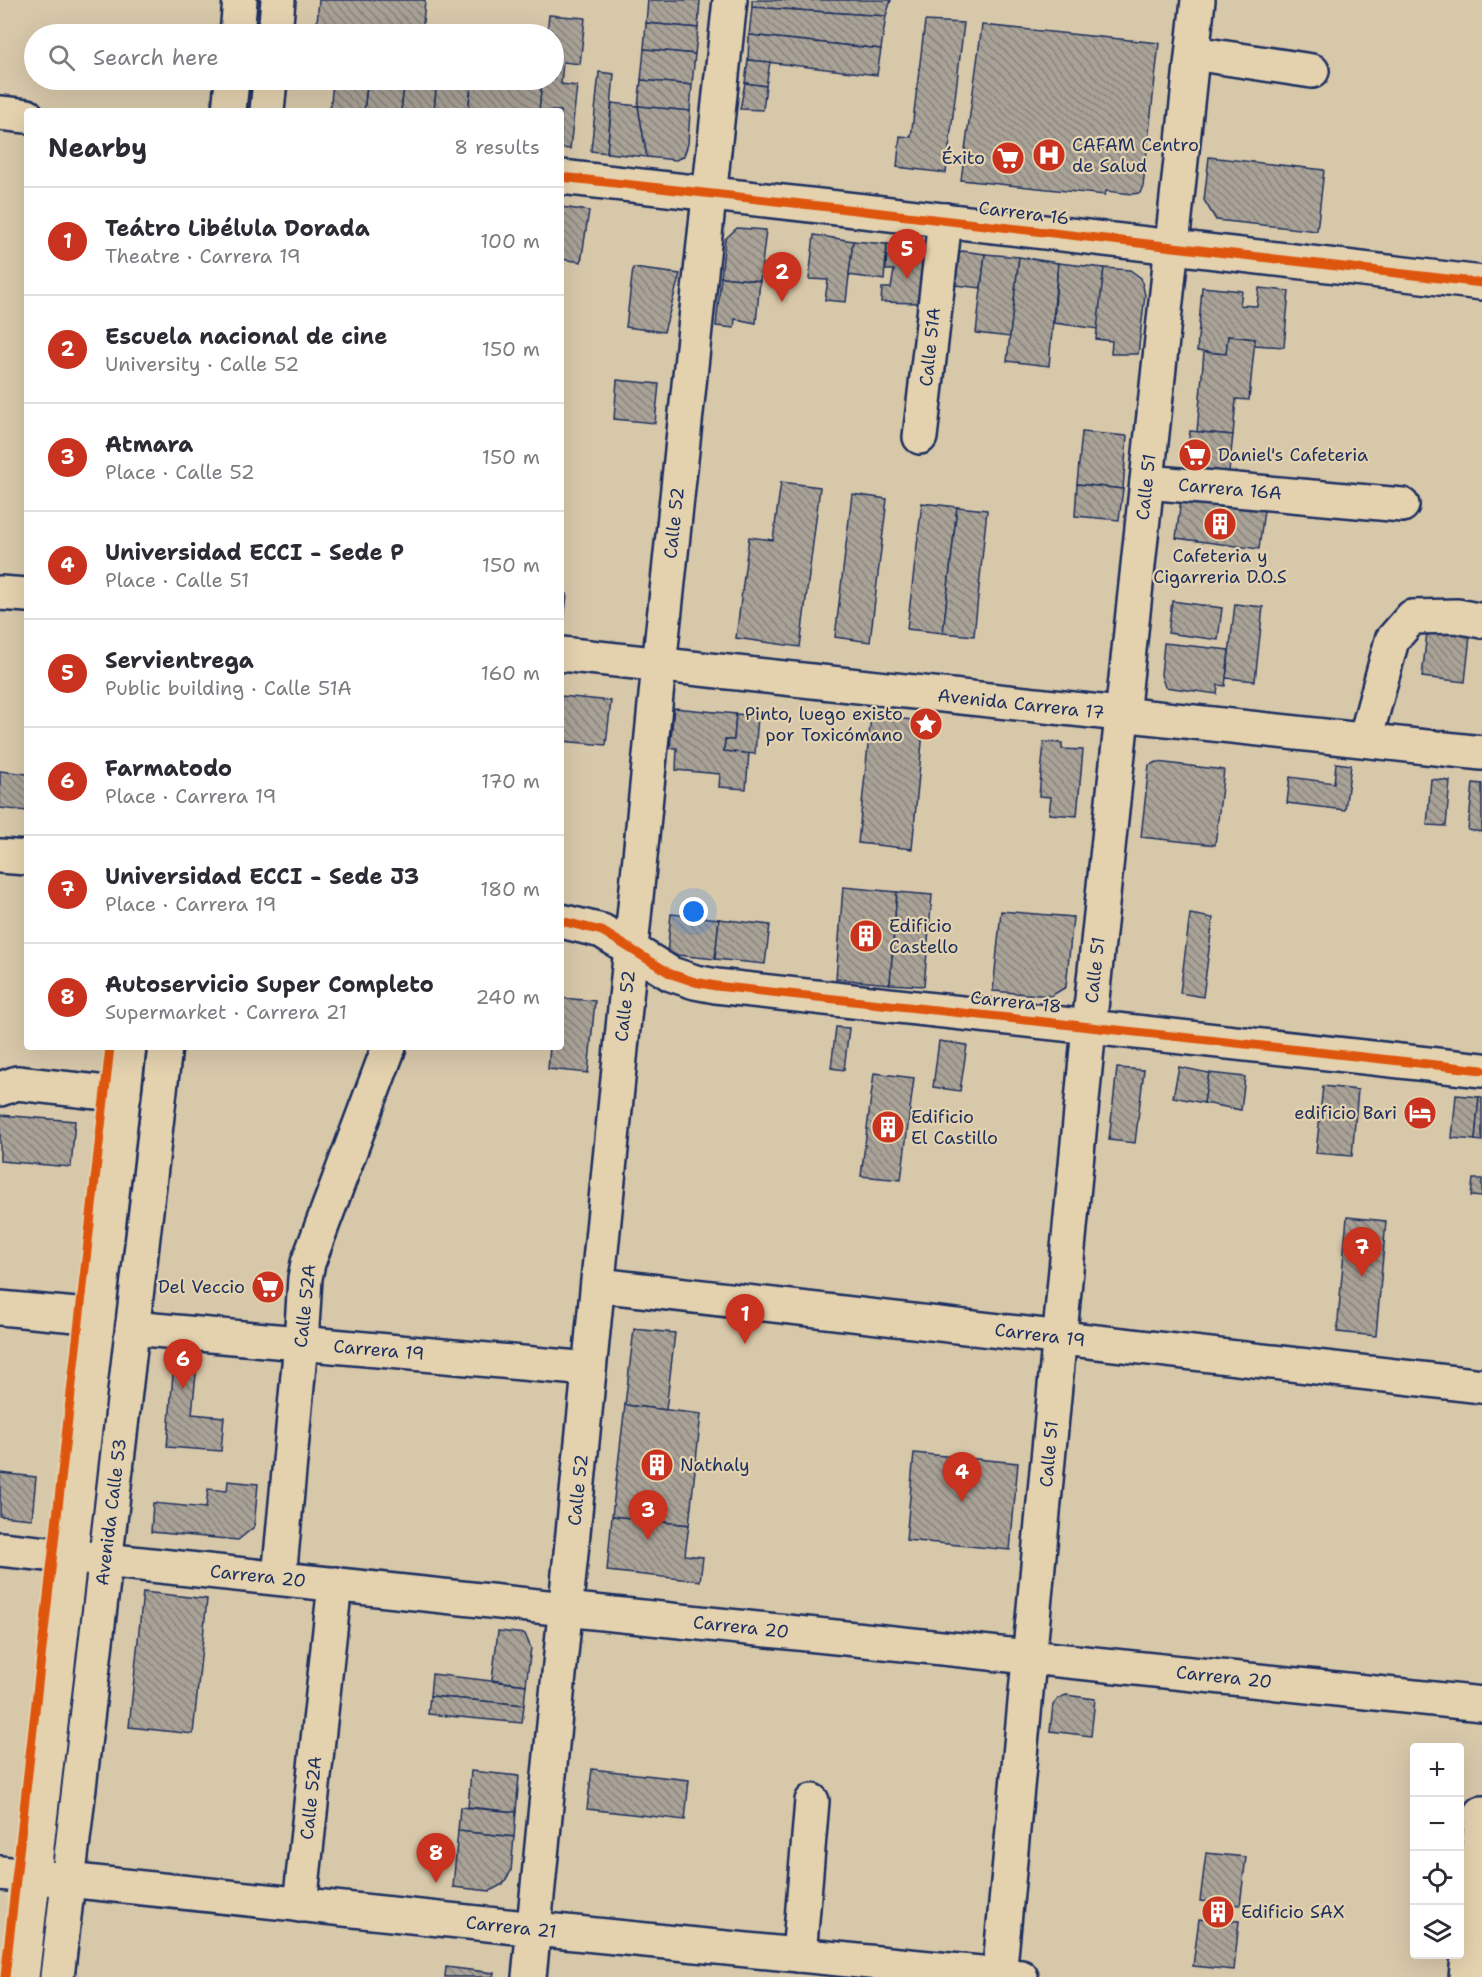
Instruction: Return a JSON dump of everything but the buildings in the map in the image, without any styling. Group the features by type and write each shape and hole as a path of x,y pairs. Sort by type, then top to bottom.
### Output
{"street":[{"path":"238,24 240,0"},
{"path":"275,24 278,0"},
{"name":"Calle 52","path":"529,1977 659,665 730,0"},
{"name":"Calle 51","path":"1007,1976 1029,1656 1089,1027 1198,0"},
{"path":"1193,53 1312,71"},
{"path":"229,108 231,90"},
{"path":"267,108 269,90"},
{"path":"0,113 24,117"},
{"name":"Carrera 16","path":"564,177 1482,283"},
{"name":"Calle 51A","path":"920,437 945,220"},
{"name":"Carrera 16A","path":"1147,482 1402,505"},
{"path":"0,592 24,596"},
{"path":"1365,740 1392,640 1412,618 1457,616 1482,621"},
{"name":"Avenida Carrera 17","path":"564,654 1482,753"},
{"path":"0,856 24,858"},
{"name":"Carrera 18","path":"564,922 602,931 671,974 716,986 1482,1070"},
{"name":"Avenida Calle 53","path":"22,1977 129,1050"},
{"name":"Avenida Calle 53","path":"57,1977 165,1050"},
{"name":"Calle 52A","path":"279,1578 308,1263 388,1050"},
{"path":"6,1082 124,1095"},
{"name":"Carrera 19","path":"597,1284 1482,1386"},
{"path":"0,1308 98,1317"},
{"name":"Carrera 19","path":"132,1328 589,1370"},
{"name":"Carrera 20","path":"0,1549 1482,1704"},
{"name":"Calle 52A","path":"300,1905 335,1584"},
{"path":"800,1955 812,1801"},
{"path":"1466,1977 1482,1813"},
{"name":"Carrera 21","path":"0,1873 1007,1976"},
{"path":"0,1975 22,1977"}],"cycle path":[{"path":"564,177 1482,283"},
{"path":"564,922 602,931 671,974 716,986 1482,1070"},
{"path":"5,1977 110,1050"}],"place":[{"name":"CAFAM Centro de Salud","path":"1049,155"},
{"name":"Éxito","path":"1008,158"},
{"name":"Servientrega","path":"907,279"},
{"name":"Escuela nacional de cine","path":"782,302"},
{"name":"Daniel's Cafeteria","path":"1195,455"},
{"name":"Cafeteria y Cigarreria D.O.S","path":"1220,524"},
{"name":"Pinto, luego existo por Toxicómano","path":"926,724"},
{"name":"Edificio Castello","path":"866,936"},
{"name":"edificio Bari","path":"1420,1113"},
{"name":"Edificio El Castillo","path":"888,1127"},
{"name":"Universidad ECCI - Sede J3","path":"1362,1277"},
{"name":"Del Veccio","path":"268,1287"},
{"name":"Teátro Libélula Dorada","path":"745,1344"},
{"name":"Farmatodo","path":"183,1389"},
{"name":"Nathaly","path":"657,1465"},
{"name":"Universidad ECCI - Sede P","path":"962,1502"},
{"name":"Atmara","path":"648,1540"},
{"name":"Autoservicio Super Completo","path":"436,1883"},
{"name":"Edificio SAX","path":"1218,1912"}]}
